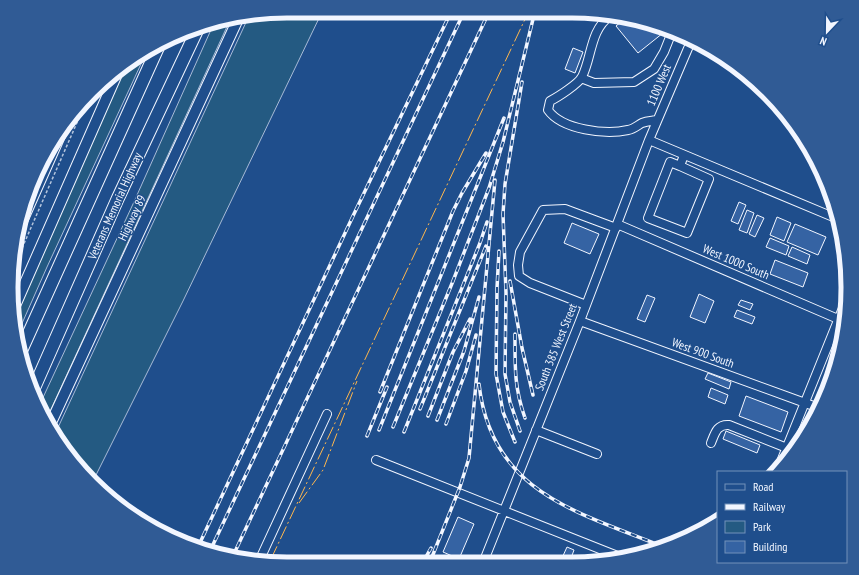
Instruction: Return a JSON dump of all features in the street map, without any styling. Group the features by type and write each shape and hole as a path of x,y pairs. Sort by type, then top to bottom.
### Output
{"highway":[{"name":"Veterans Memorial Highway","path":"36,384 118,198 195,34"},
{"path":"24,344 156,53"}],"main road":[{"name":"Highway 89","path":"53,419 236,23"},
{"path":"19,298 113,82"}],"street":[{"path":"605,20 600,24 581,78 559,97 550,101 548,110 551,115 558,119 581,128 598,132 616,132 631,129 648,121 658,120"},
{"path":"581,78 594,83 634,82 654,69 664,52 670,37"},
{"name":"1100 West","path":"649,140 689,45"},
{"path":"649,140 831,216"},
{"name":"South 385 West Street","path":"485,557 580,321 649,140"},
{"path":"680,166 684,155"},
{"path":"32,202 51,159"},
{"path":"670,162 680,166 710,179 687,233 648,218 670,162"},
{"name":"West 1000 South","path":"586,305 530,284 519,276 518,265 520,252 543,210 565,209 616,226 839,320"},
{"name":"West 900 South","path":"580,321 813,406"},
{"path":"786,451 805,403 838,331"},
{"path":"262,556 327,414"},
{"path":"711,443 718,428 729,425 787,448"},
{"path":"536,430 597,454"},
{"path":"376,460 613,554"}],"path":[{"path":"20,253 80,116"}],"green space":[{"path":"288,18 319,18 183,301 95,476 74,452 58,428 247,21"},
{"path":"228,25 49,413 42,399 133,204 211,29"},
{"path":"143,60 21,327 19,306 103,108 118,78"}],"building":[{"path":"620,22 662,34 638,53 616,26"},
{"path":"573,48 583,52 575,73 565,69"},
{"path":"739,202 746,205 738,224 731,221"},
{"path":"747,210 754,213 747,233 739,230"},
{"path":"757,215 764,218 755,237 749,234"},
{"path":"777,217 791,223 784,241 770,235"},
{"path":"572,223 599,234 590,254 564,243"},
{"path":"795,224 826,237 818,255 787,242"},
{"path":"770,238 789,246 786,255 766,247"},
{"path":"792,247 810,255 807,264 788,256"},
{"path":"775,260 808,273 803,287 770,274"},
{"path":"699,294 714,301 705,323 690,317"},
{"path":"647,295 655,298 645,322 637,319"},
{"path":"741,300 753,304 750,310 738,305"},
{"path":"737,310 755,317 752,324 734,317"},
{"path":"708,373 731,382 729,389 705,379"},
{"path":"711,388 728,395 725,404 708,397"},
{"path":"746,396 788,412 781,432 739,416"},
{"path":"726,431 760,445 757,453 723,439"},
{"path":"458,517 474,524 460,557 454,557 443,552"},
{"path":"567,547 574,550 571,557 562,557"}],"railway":[{"path":"200,543 353,216 448,18"},
{"path":"212,546 461,18"},
{"path":"235,552 486,18"},
{"path":"393,427 453,281 489,188 503,142 533,18"},
{"path":"520,431 510,402 505,374 506,293 503,214 505,184 522,82"},
{"path":"379,430 504,118"},
{"path":"380,392 453,211 486,153"},
{"path":"432,557 460,487 469,458 495,180"},
{"path":"404,432 480,243 487,222"},
{"path":"420,409 486,246"},
{"path":"499,251 496,374 503,412 515,442"},
{"path":"510,281 522,348 533,395"},
{"path":"437,420 464,351 479,297"},
{"path":"428,416 453,352 470,319"},
{"path":"515,334 515,366 517,386 521,407 525,418"},
{"path":"446,424 466,371 476,335"},
{"path":"479,384 487,421 501,451 520,474 544,493 571,509 656,544"},
{"path":"367,436 387,387"},
{"path":"426,557 431,548"}],"power":[{"path":"272,556 526,18"},
{"path":"299,503 323,470 357,381"}]}
